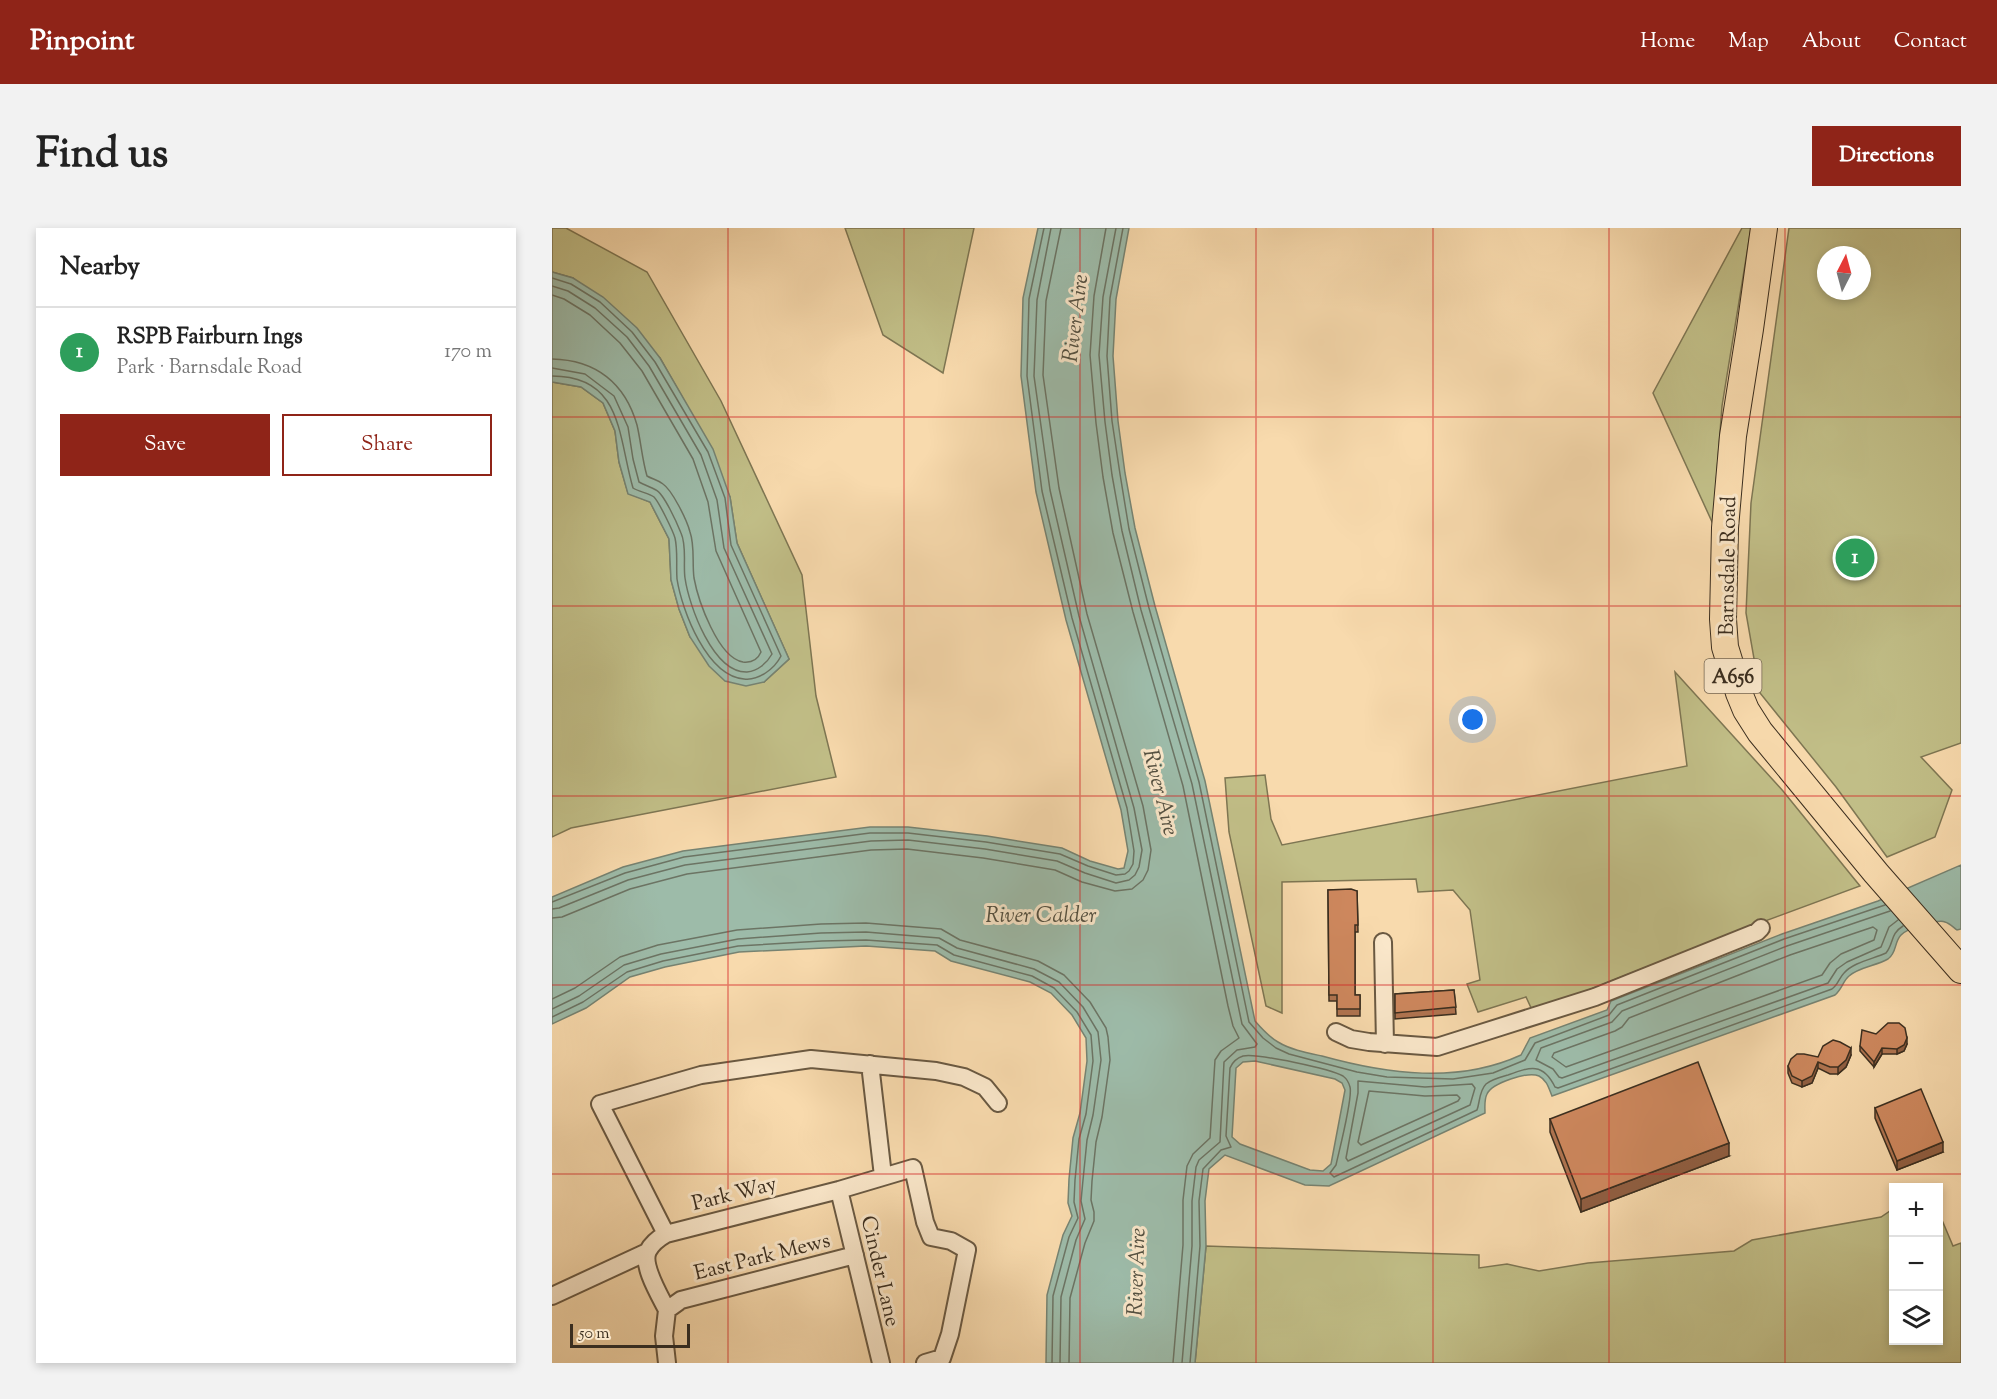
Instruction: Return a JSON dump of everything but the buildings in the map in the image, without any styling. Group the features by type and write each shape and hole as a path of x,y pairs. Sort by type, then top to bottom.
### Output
{"main road":[{"name":"Barnsdale Road","path":"1764,228 1733,436 1724,559 1725,647 1742,702 1760,732 1961,970"}],"street":[{"path":"1336,1032 1351,1039 1385,1044 1437,1047 1595,997 1757,932 1761,928"},
{"path":"1383,942 1385,1044"},
{"path":"666,1234 600,1104 701,1075 811,1059 936,1071 963,1077 985,1087 998,1103"},
{"path":"870,1064 883,1176"},
{"name":"Park Way","path":"552,1296 647,1252 654,1241 666,1234 839,1190 912,1168 925,1222 931,1237 951,1241 967,1250 950,1334 942,1358 925,1363"},
{"name":"Cinder Lane","path":"839,1190 881,1363"},
{"path":"647,1252 648,1268 667,1310 664,1336 667,1363"},
{"name":"East Park Mews","path":"667,1310 681,1300 855,1255"}],"shaded area":[{"path":"552,228 566,228 647,272 721,401 802,575 816,696 836,777 571,828 552,837 552,382 581,387 603,403 615,431 619,462 628,493 650,502 669,539 671,580 690,637 764,682 789,659 737,543 730,497 685,402 660,358 573,278 552,272"},
{"path":"845,228 974,228 943,373 883,335"},
{"path":"1742,228 1751,228 1722,406 1713,524 1653,393"},
{"path":"1789,228 1961,228 1961,743 1921,757 1952,790 1935,837 1887,857 1836,787 1760,693 1746,613 1751,503"},
{"path":"1675,672 1783,791 1860,886 1730,934 1533,1012 1526,997 1478,1012 1467,984 1480,980 1470,910 1453,890 1418,892 1416,879 1282,882 1282,1013 1266,1006 1229,832 1225,778 1265,775 1271,819 1282,845 1687,766"},
{"path":"1889,1212 1889,1345 1943,1345 1943,1222 1953,1246 1961,1243 1961,1363 1195,1363 1206,1246 1479,1255 1479,1268 1507,1264 1539,1271 1588,1263 1734,1251 1752,1240 1881,1217"}],"water":[{"path":"1038,228 1129,228 1116,299 1113,356 1125,473 1135,528 1155,606 1205,781 1255,1021 1275,1040 1305,1052 1372,1068 1397,1071 1447,1073 1497,1064 1521,1055 1530,1038 1607,1010 1611,1001 1782,934 1878,901 1961,865 1961,929 1957,930 1941,921 1909,930 1899,938 1891,957 1853,973 1835,995 1552,1096 1546,1082 1539,1076 1527,1075 1503,1082 1487,1094 1485,1113 1329,1186 1305,1185 1225,1155 1209,1169 1205,1201 1206,1246 1195,1363 1046,1363 1047,1295 1063,1235 1072,1216 1068,1203 1069,1179 1073,1138 1080,1113 1087,1061 1086,1038 1072,1015 1051,993 1030,982 951,961 935,951 866,946 739,952 665,967 630,977 586,1008 552,1024 552,897 623,867 683,851 870,827 908,827 1062,848 1090,861 1118,869 1124,868 1128,851 1121,810 1066,620 1036,492 1021,376 1023,298","holes":["1255,1061 1335,1079 1342,1083 1345,1090 1331,1164 1323,1171 1310,1170 1240,1144 1232,1137 1236,1068 1243,1062"]},
{"path":"552,272 573,278 603,297 637,328 660,358 713,449 730,497 737,543 789,659 764,682 746,686 725,681 709,666 690,637 679,609 671,580 669,539 650,502 628,494 619,462 615,431 603,403 581,387 552,382"}],"place":[{"name":"RSPB Fairburn Ings","path":"1855,558"}],"water label":[{"name":"River Aire","path":"1074,318"},
{"name":"River Aire","path":"1162,792"},
{"name":"River Calder","path":"1041,914"},
{"name":"River Aire","path":"1135,1272"}]}
